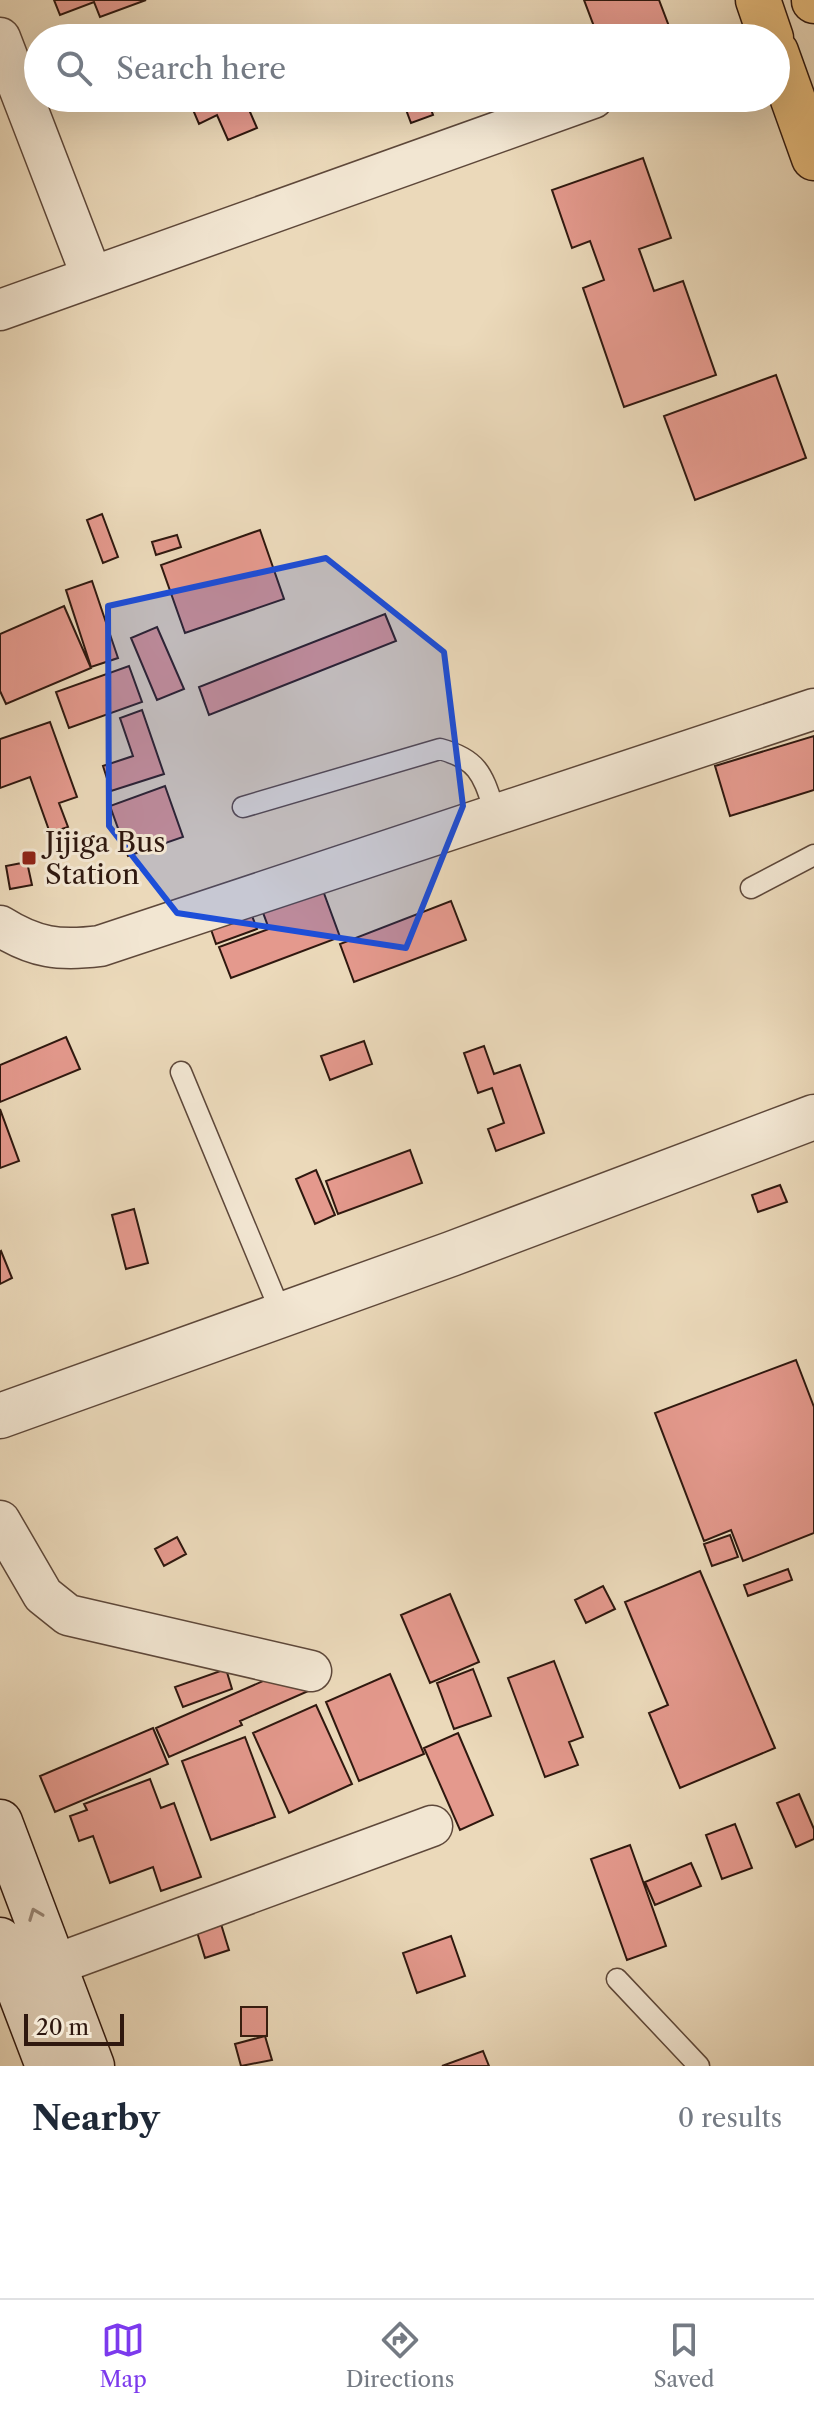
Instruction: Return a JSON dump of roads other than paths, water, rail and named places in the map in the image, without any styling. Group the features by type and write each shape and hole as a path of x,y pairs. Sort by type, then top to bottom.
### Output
{"highway":[{"path":"790,94 814,158"}],"street":[{"path":"0,38 24,100"},
{"path":"28,112 92,277"},
{"path":"0,310 554,112"},
{"path":"0,926 24,941 65,950 100,946 814,709"},
{"path":"0,1416 282,1315 814,1117"},
{"path":"0,1521 43,1595 68,1615 311,1671"},
{"path":"0,1822 92,2066"},
{"path":"54,1965 432,1826"},
{"path":"0,1940 48,2066"}],"lane":[{"path":"243,807 440,749 463,755 481,772 496,815"},
{"path":"751,888 814,855"},
{"path":"181,1072 282,1315"},
{"path":"617,1979 699,2066"}],"place":[{"name":"Jijiga Bus Station","path":"29,858"}]}
